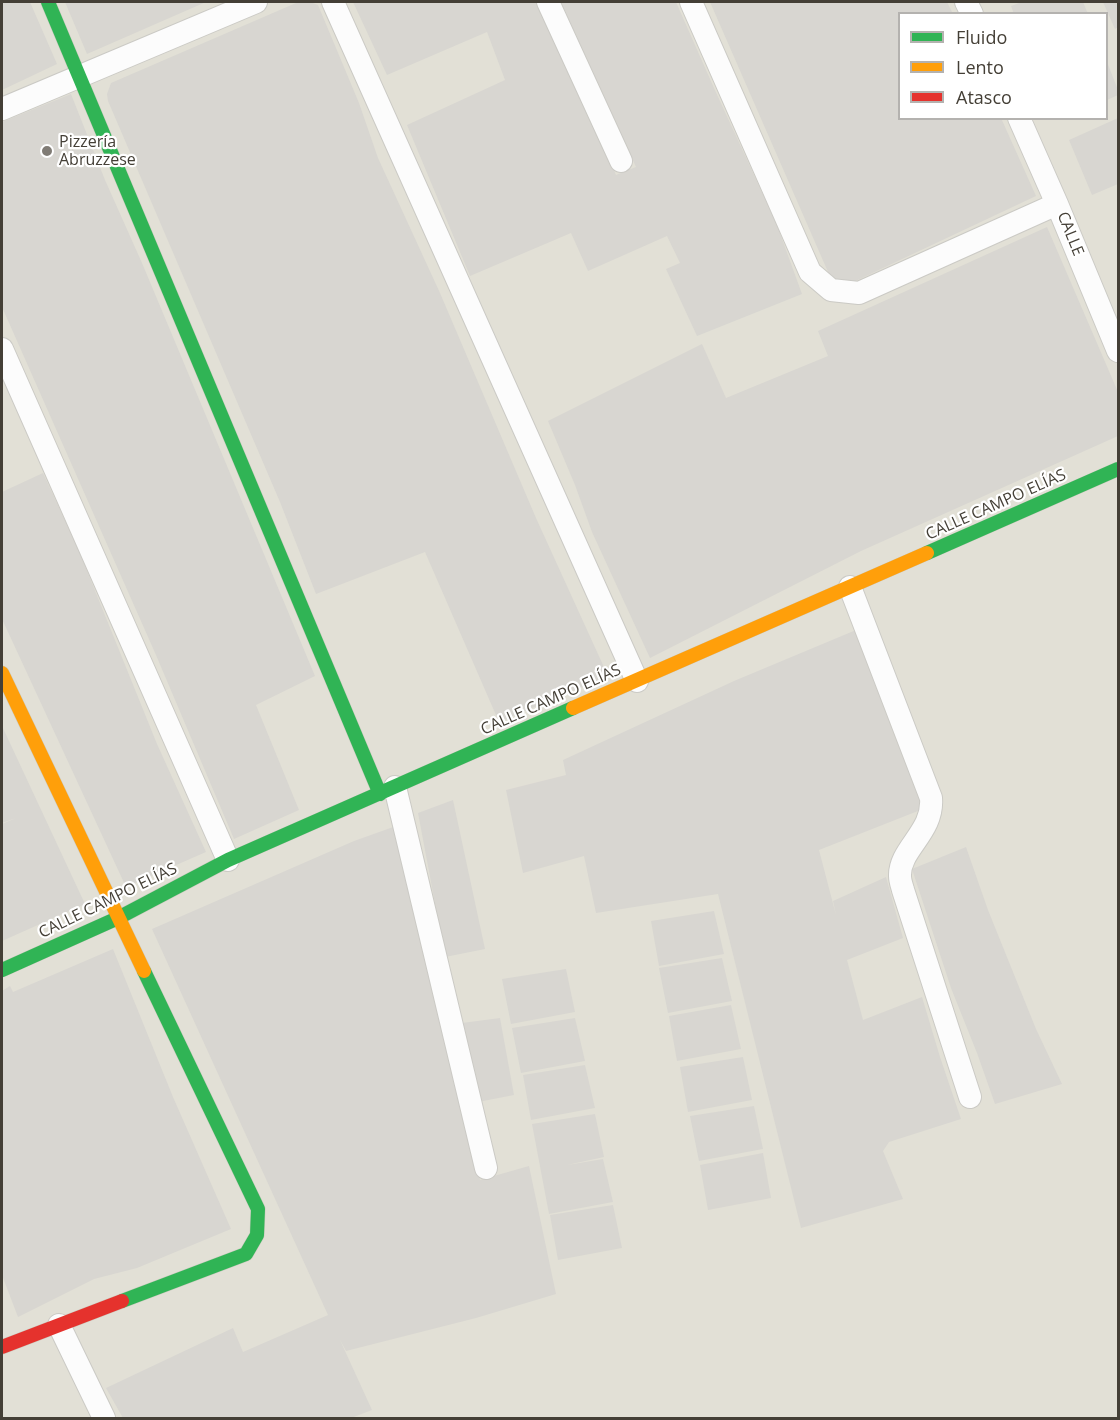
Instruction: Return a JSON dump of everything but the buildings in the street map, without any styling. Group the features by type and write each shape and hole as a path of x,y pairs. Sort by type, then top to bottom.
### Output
{"street":[{"path":"48,2 388,791 486,1168"},
{"path":"2,109 256,2"},
{"path":"333,2 636,681"},
{"path":"548,2 621,161"},
{"path":"691,2 810,272 831,290 859,293 1057,204"},
{"name":"CALLE","path":"1020,120 1119,351"},
{"path":"2,349 228,861"},
{"name":"CALLE CAMPO ELÍAS","path":"2,970 118,918 228,861 1119,469"},
{"path":"849,587 931,798 932,809 926,826 903,862 900,875 970,1097"},
{"path":"2,673 258,1209 257,1235 246,1254 2,1347"},
{"path":"59,1325 104,1419"}],"shaded area":[{"path":"2,2 1118,2 1118,1418 2,1418"}],"traffic: fast":[{"path":"48,2 380,794"},
{"path":"927,553 1118,469"},
{"path":"2,970 118,918 228,860 573,708"},
{"path":"122,1301 246,1254 257,1235 258,1209 144,971"}],"traffic: slow":[{"path":"573,708 927,553"},
{"path":"2,673 144,971"}],"traffic: jam":[{"path":"2,1347 122,1301"}],"place":[{"name":"Pizzería Abruzzese","path":"47,151"}]}
